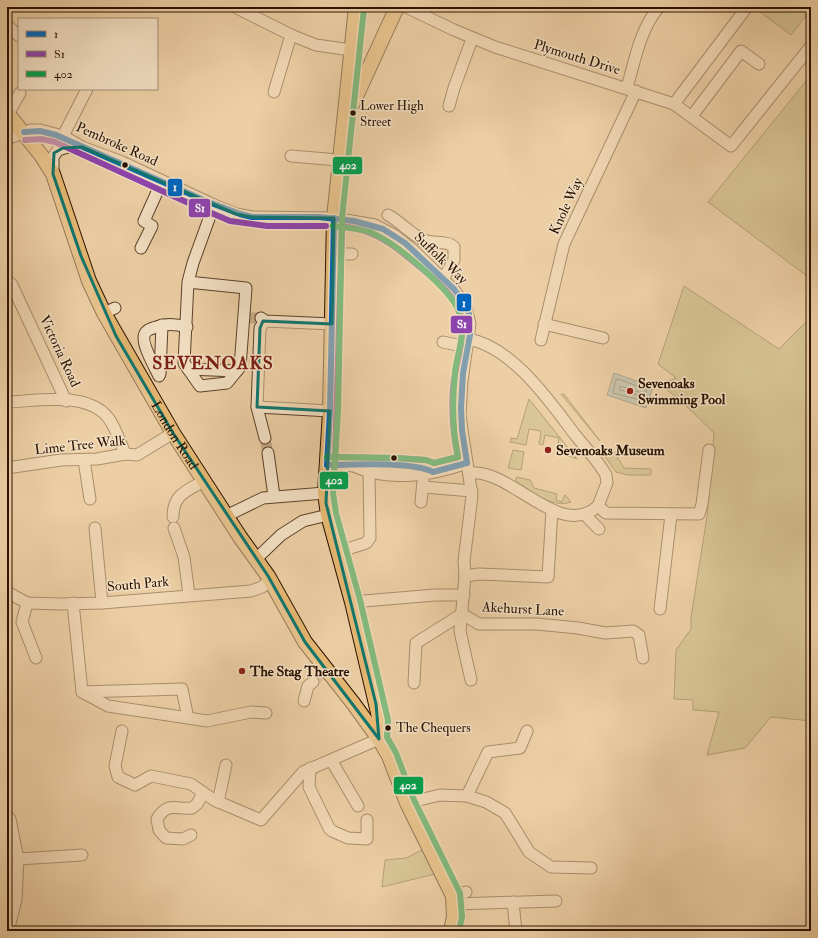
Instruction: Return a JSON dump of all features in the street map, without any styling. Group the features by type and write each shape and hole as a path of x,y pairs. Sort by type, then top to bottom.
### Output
{"main road":[{"path":"356,7 346,108 338,160 334,218 332,254 330,411 325,493 328,515 352,602 380,722 379,739"},
{"path":"346,108 354,103 397,7"},
{"path":"349,68 368,71"},
{"name":"London Road","path":"8,113 24,132 54,174 89,281 109,311 143,382 173,434 226,516 270,580 305,642 325,672 360,713 379,739 389,756 407,803 449,884 458,897"},
{"path":"360,713 376,704"},
{"path":"451,931 458,897"}],"street":[{"path":"235,7 290,35 316,45 351,50"},
{"name":"Plymouth Drive","path":"406,7 472,39 632,89 674,104 731,146 810,48"},
{"name":"Knole Way","path":"541,340 564,244 632,89 644,31 659,7"},
{"path":"674,104 747,7"},
{"path":"7,25 18,35"},
{"path":"274,92 290,35"},
{"path":"449,106 472,39"},
{"path":"692,116 741,51 759,64"},
{"path":"63,136 86,90"},
{"path":"8,113 20,93"},
{"name":"Pembroke Road","path":"7,139 24,132 40,130 63,136 82,147 122,162 236,214 252,217 334,218"},
{"path":"54,174 53,157 58,150 68,147 82,147"},
{"path":"291,156 338,160"},
{"path":"141,248 152,226 144,221 162,181"},
{"path":"188,282 246,288 246,318 240,367 227,383 200,386 184,363 188,282 193,263 214,205"},
{"path":"388,215 423,240 433,243 450,244 454,247 454,260 443,278"},
{"name":"Suffolk Way","path":"334,218 368,223 384,230 413,250 443,278 460,297 466,307 470,324 462,381 460,416 468,468"},
{"path":"332,254 352,254"},
{"path":"193,263 197,272 213,285"},
{"name":"Victoria Road","path":"7,280 12,285 66,401 79,400 91,404 107,416 125,454"},
{"path":"265,438 257,407 260,328 263,320 332,324"},
{"path":"160,376 144,344 144,336 147,331 162,325 176,324 187,326"},
{"path":"544,324 603,338"},
{"path":"160,376 162,325"},
{"path":"356,467 369,472 394,475 428,473 468,468 511,486 552,510 569,516 587,513 598,506 607,480 604,471 527,377 489,346 443,342"},
{"path":"188,369 237,372"},
{"path":"143,382 160,376"},
{"path":"7,402 66,401"},
{"path":"257,407 330,411"},
{"name":"Lime Tree Walk","path":"7,468 61,460 84,460 125,454 137,455 173,434"},
{"path":"598,506 606,513 612,514 697,515 700,513 709,450"},
{"path":"268,453 274,496"},
{"path":"84,460 90,499"},
{"path":"327,465 425,468 428,473"},
{"name":"Akehurst Lane","path":"468,468 472,491 464,561 465,576 462,614 479,624 537,624 578,628 604,633 633,631 639,635 643,658"},
{"path":"338,552 366,543 370,538 369,472"},
{"path":"421,502 423,487 428,473"},
{"path":"173,516 173,508 178,496 204,481"},
{"path":"423,487 472,491"},
{"path":"226,516 263,498 325,493"},
{"path":"465,576 479,574 548,577 552,510"},
{"path":"587,513 588,518 599,530"},
{"path":"256,559 281,535 304,521 328,515"},
{"path":"660,609 671,515"},
{"path":"95,528 102,603"},
{"path":"174,528 184,557 190,595"},
{"name":"South Park","path":"7,592 27,603 102,603 251,591 262,587 270,580"},
{"path":"352,602 464,595"},
{"path":"27,603 22,622 36,658"},
{"path":"73,603 82,692"},
{"path":"462,614 460,632 471,680"},
{"path":"414,683 416,643 462,614"},
{"path":"304,701 308,686 313,682"},
{"path":"82,692 182,689 188,718"},
{"path":"82,692 108,706 207,721 251,712 266,713"},
{"path":"122,731 115,766 118,777 135,785 151,776 191,784 218,802 261,820 280,800 298,777 310,768 379,739"},
{"path":"467,796 488,752 520,748 527,731"},
{"path":"331,760 358,806"},
{"path":"218,802 226,765"},
{"path":"310,768 309,788 332,831 348,838 367,839 367,820"},
{"path":"191,835 183,839 166,838 159,830 157,819 166,808 192,808 197,804 203,793"},
{"path":"407,803 440,795 467,796 486,802 505,813 530,852 550,867 591,868"},
{"path":"7,816 10,819 18,859 16,900 8,931"},
{"path":"18,859 82,855"},
{"path":"458,897 513,902 556,901"},
{"path":"513,902 516,931"}],"highlighted area":[{"path":"82,147 236,214 252,217 334,218 332,324 263,321 260,328 257,407 330,411 326,503 376,704 379,739 305,642 268,576 173,433 116,336 81,256 53,174 54,153 63,148"}],"shaded area":[{"path":"811,7 811,9 791,35 755,8"},
{"path":"811,75 811,279 708,202"},
{"path":"684,286 779,349 811,317 811,721 771,717 745,748 707,755 719,712 693,710 693,700 674,699 676,650 691,629 691,617 707,517 714,433 681,401 661,385 676,378 658,364"},
{"path":"561,394 564,394 600,441"},
{"path":"529,399 577,459 566,455 566,451 557,449 559,438 545,435 543,445 539,444 541,431 529,429 526,445 510,442 511,438 517,439"},
{"path":"599,448 614,452 624,468 651,469 651,475 628,475 616,472"},
{"path":"513,450 524,452 521,470 508,468"},
{"path":"517,477 530,480 534,488 557,494 556,500 562,502 565,495 571,502 556,503 542,498 515,481"},
{"path":"424,849 435,874 382,887 385,860 406,858"}],"water":[{"name":"Sevenoaks Swimming Pool","path":"614,373 653,387 646,408 607,395"}],"tunnel":[{"path":"249,318 261,318"},
{"path":"265,438 268,453"},
{"path":"313,682 323,673"}],"transit line":[{"name":"402","path":"364,8 342,218 338,411 333,493 336,513 360,600 388,720 387,737 396,753 414,800 460,893 462,917 459,931"},
{"name":"1","path":"24,132 40,131 56,135 206,201 240,214 252,217 319,217 354,221 383,229 405,243 454,289 463,301 469,314 470,335 463,373 461,408 462,430 467,463"},
{"name":"S1","path":"25,140 41,139 55,142 230,221 267,226 326,226"},
{"name":"1","path":"327,465 330,411 334,218"},
{"name":"402","path":"327,457 396,458 426,460 434,463 458,457 453,415 453,394 462,334 460,316 456,305 441,286 418,265 395,246 370,232 359,229 333,226"},
{"name":"S1","path":"342,226 371,233 387,242 424,270 449,294 458,307 461,316 462,337 454,378 452,406 458,457 434,463 426,460 396,458 335,457 342,226"},
{"name":"1","path":"327,465 397,465 411,466 433,472 467,463"}],"place":[{"name":"Lower High Street","path":"353,113"},
{"name":"Sevenoaks Swimming Pool","path":"630,391"},
{"name":"Sevenoaks Museum","path":"548,450"},
{"name":"The Stag Theatre","path":"242,671"},
{"name":"The Chequers","path":"388,728"}],"district":[{"name":"SEVENOAKS","path":"213,363"}]}
